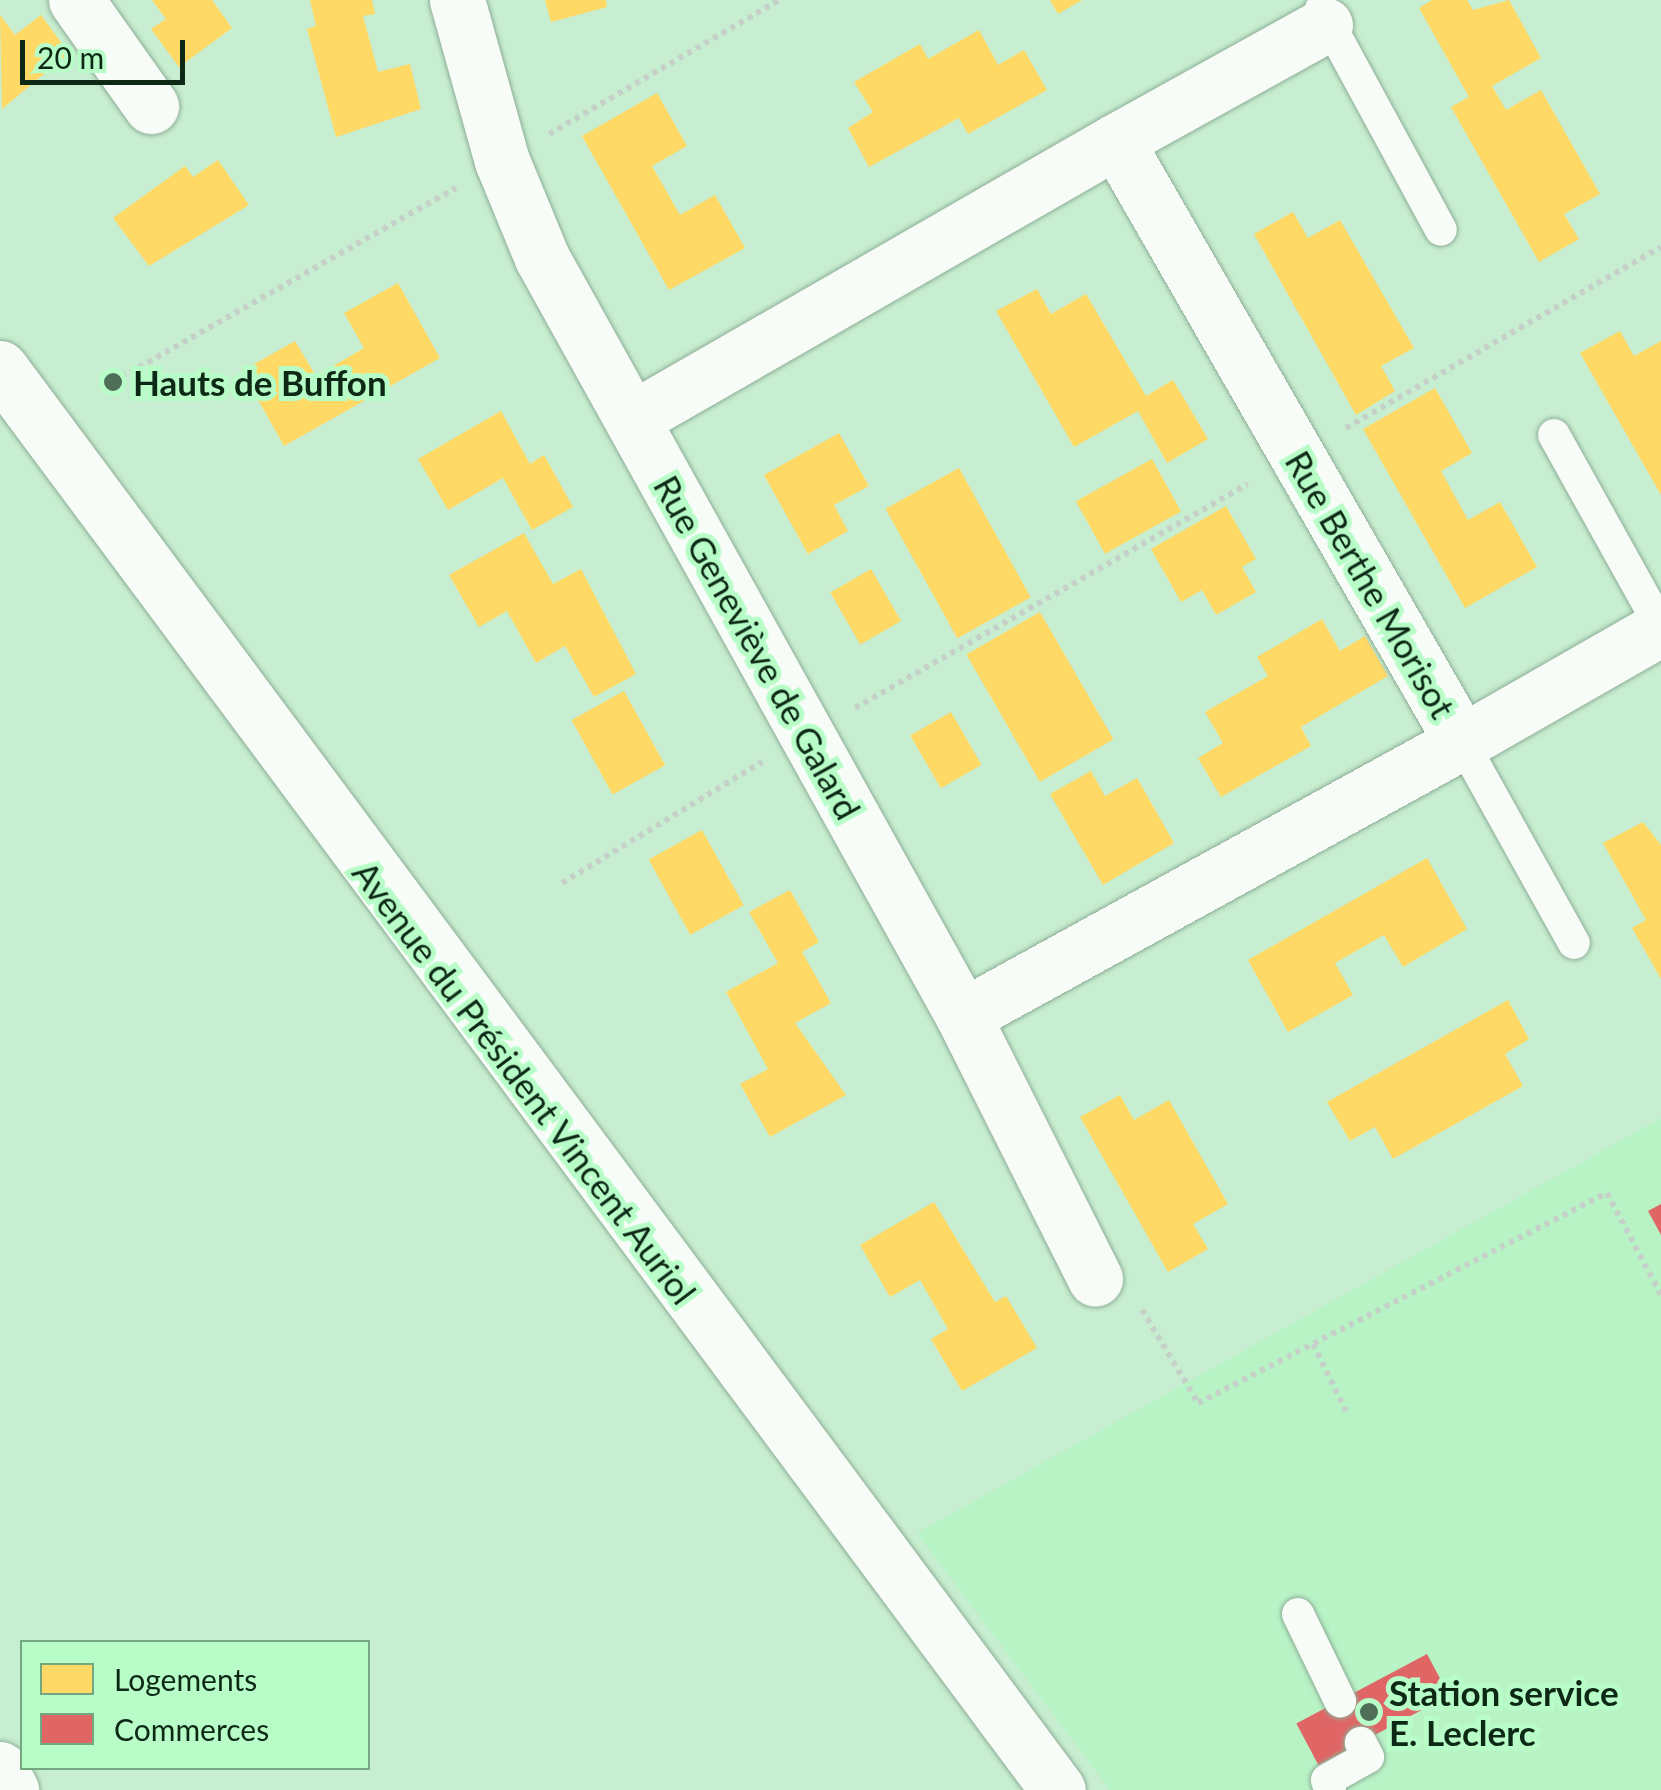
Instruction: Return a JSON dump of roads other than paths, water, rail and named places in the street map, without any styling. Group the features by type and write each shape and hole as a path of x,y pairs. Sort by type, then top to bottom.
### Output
{"street":[{"path":"76,0 151,106"},
{"name":"Rue Geneviève de Galard","path":"457,0 502,162 542,258 963,1016 1095,1279"},
{"path":"632,419 1116,141 1322,12"},
{"name":"Rue Berthe Morisot","path":"963,1016 1462,742 1116,141"},
{"name":"Avenue du Président Vincent Auriol","path":"0,368 1058,1790"},
{"path":"1462,742 1661,627"},
{"path":"0,1769 11,1790"}],"lane":[{"path":"1322,12 1441,230"},
{"path":"1554,435 1661,627"},
{"path":"1462,742 1574,944"},
{"path":"1298,1614 1340,1700"},
{"path":"1330,1790 1327,1780 1368,1757 1361,1743"}],"place":[{"name":"Hauts de Buffon","path":"113,382"},
{"name":"Station service E. Leclerc","path":"1369,1712"}]}
